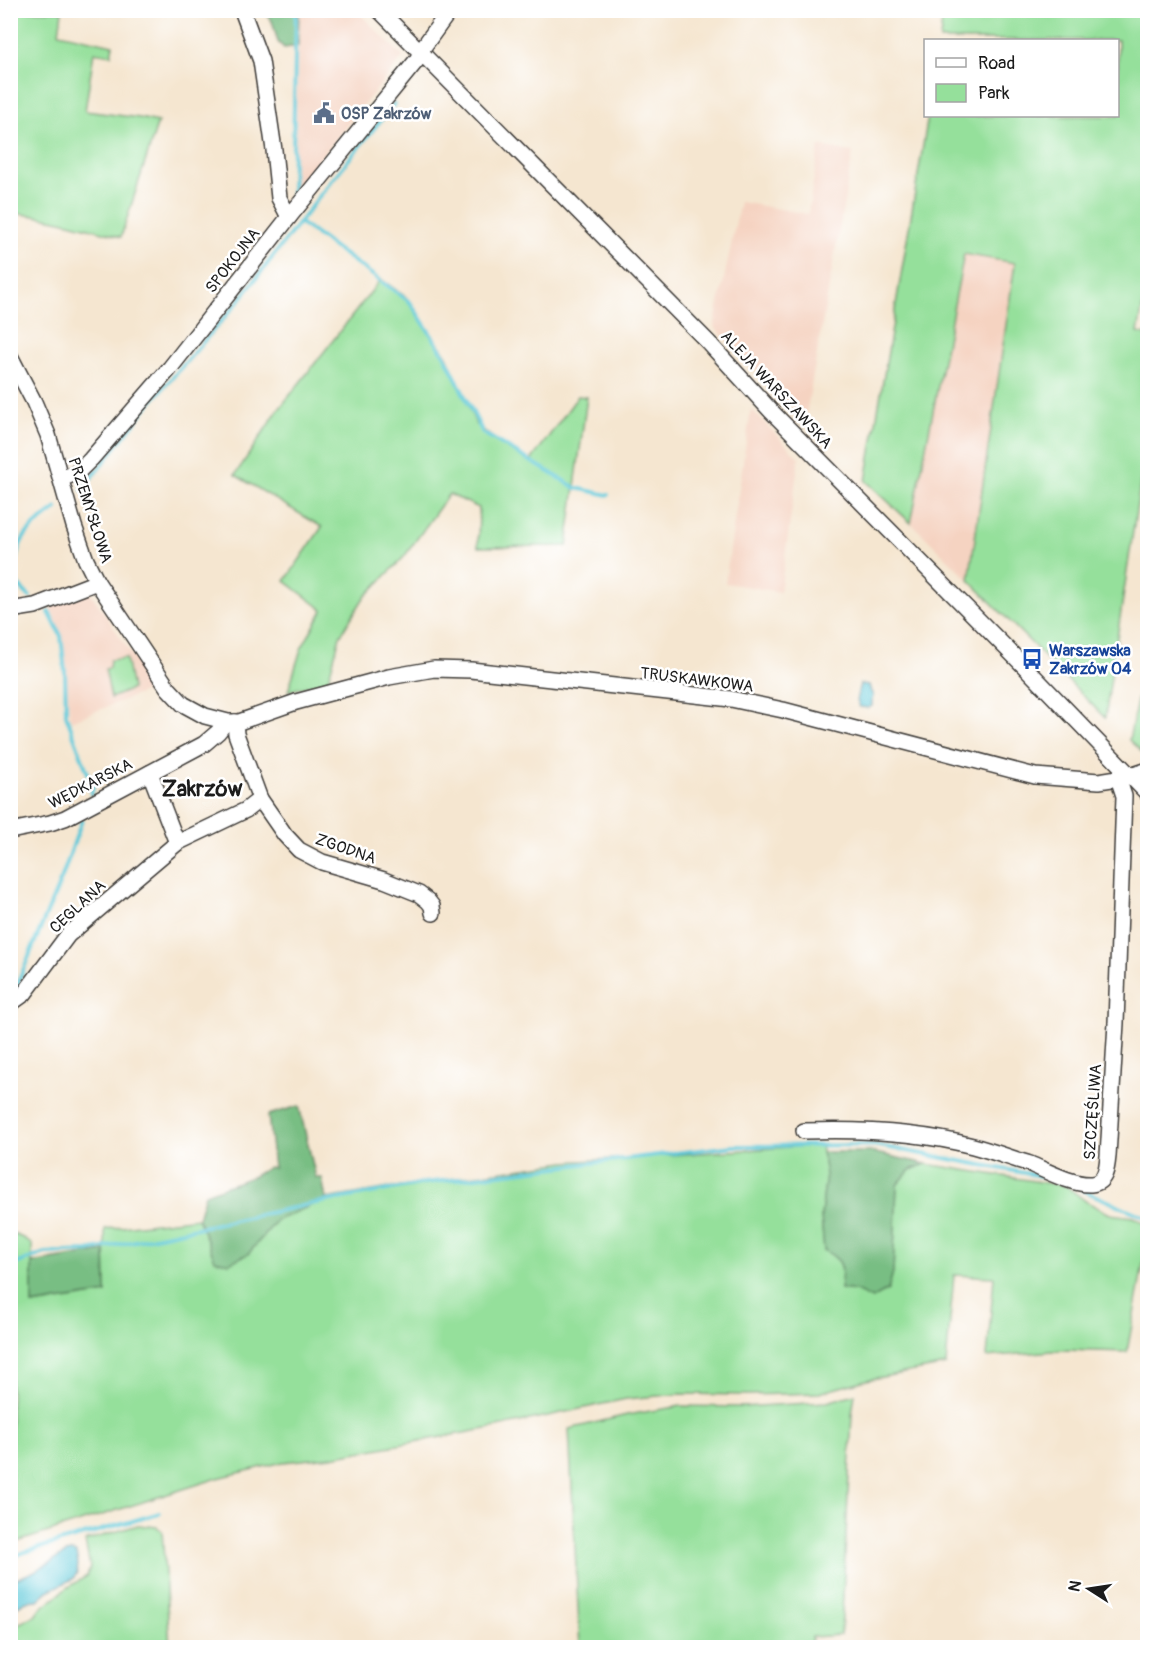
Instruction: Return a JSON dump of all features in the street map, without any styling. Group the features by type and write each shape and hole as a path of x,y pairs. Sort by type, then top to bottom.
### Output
{"street":[{"path":"242,10 261,61 279,198 289,218"},
{"name":"ALEJA WARSZAWSKA","path":"379,10 708,342 771,411 1024,666 1124,777 1148,794"},
{"name":"SPOKOJNA","path":"61,479 78,472 91,459 170,368 417,60 424,46 450,10"},
{"name":"PRZEMYSŁOWA","path":"10,356 48,435 82,548 97,582 176,697 183,704 205,716 233,722"},
{"path":"10,610 35,606 97,582"},
{"name":"TRUSKAWKOWA","path":"233,722 389,677 434,669 471,670 731,699 783,710 1035,776 1099,781 1148,770"},
{"name":"WĘDKARSKA","path":"10,831 65,818 204,744 233,722"},
{"name":"ZGODNA","path":"233,722 260,799 285,835 299,850 322,862 384,880 418,894 432,906 433,913"},
{"path":"150,773 177,843"},
{"name":"SZCZĘŚLIWA","path":"804,1131 835,1129 944,1140 974,1146 1078,1182 1092,1184 1101,1180 1108,1156 1116,1023 1124,777"},
{"name":"CEGLANA","path":"10,1004 24,994 68,935 177,843 246,810 260,799"}],"shaded area":[{"path":"299,11 357,11 403,57 294,190"},
{"path":"819,146 853,152 805,420 714,327 740,202 808,214"},
{"path":"964,254 1015,263 969,580 911,523"},
{"path":"751,409 799,458 780,592 725,583"},
{"path":"90,592 154,688 71,721 63,638 50,607"}],"green space":[{"path":"10,11 62,11 59,33 113,45 111,55 94,52 85,111 158,122 121,237 53,219 11,213"},
{"path":"264,11 299,11 298,46 284,48 278,42 272,21"},
{"path":"943,11 1147,11 1148,274 1138,333 1147,335 1147,438 1105,718 969,580 1015,263 964,254 911,523 866,481 928,117 1119,117 1119,39 940,39"},
{"path":"381,279 406,297 447,356 476,424 503,446 530,462 578,396 587,397 567,546 478,547 479,508 449,494 404,557 363,599 340,636 328,681 288,691 301,649 323,610 285,581 322,527 235,475 276,413"},
{"path":"1147,652 1147,757 1129,740"},
{"path":"126,658 132,689 111,698 105,669 109,668 110,660"},
{"path":"299,1106 316,1178 322,1178 326,1199 277,1220 248,1254 229,1263 215,1260 198,1218 205,1194 254,1176 269,1167 274,1168 268,1115"},
{"path":"821,1145 826,1174 821,1216 824,1250 838,1258 843,1272 840,1289 856,1291 872,1299 888,1290 893,1272 897,1185 910,1170 926,1164 1066,1186 1087,1202 1110,1214 1133,1217 1147,1224 1147,1243 1127,1352 1063,1350 987,1357 994,1277 954,1275 946,1365 866,1380 819,1393 680,1394 626,1399 497,1427 331,1457 283,1462 218,1478 11,1544 11,1233 32,1245 32,1305 106,1293 105,1229 198,1218 215,1260 248,1254 277,1220 326,1199 565,1162"},
{"path":"822,1152 871,1152 926,1164 910,1170 897,1185 893,1272 888,1290 872,1299 856,1291 840,1289 841,1266 836,1258 824,1250 821,1216 826,1174"},
{"path":"105,1251 106,1293 32,1305 32,1263"},
{"path":"855,1394 852,1414 841,1635 812,1637 811,1648 580,1647 569,1429 627,1415 681,1406 742,1407 827,1402"},
{"path":"138,1525 157,1527 162,1531 170,1647 11,1647 11,1627 35,1616 40,1609 67,1588 87,1576 90,1567 85,1541"}],"water":[{"path":"860,684 869,685 873,695 872,706 868,708 860,707 858,704"},
{"path":"72,1552 76,1553 78,1564 77,1573 73,1579 48,1591 38,1600 26,1601 11,1610 11,1581"}],"waterway":[{"path":"292,198 296,10"},
{"path":"82,490 146,408 238,302 394,104"},
{"path":"299,222 410,302 445,356 483,433 576,488 608,495"},
{"path":"30,597 14,581 17,555 24,538 57,508"},
{"path":"49,612 61,636 66,715 93,787 91,794"},
{"path":"14,992 62,877 82,820"},
{"path":"10,1266 45,1253 88,1251 316,1203 425,1183 733,1146 874,1145 1041,1176"},
{"path":"1082,1190 1148,1218"},
{"path":"10,1558 160,1513"}],"place":[{"name":"OSP Zakrzów","path":"324,113"},
{"name":"Warszawska Zakrzów 04","path":"1032,659"}],"district":[{"name":"Zakrzów","path":"202,788"}]}
